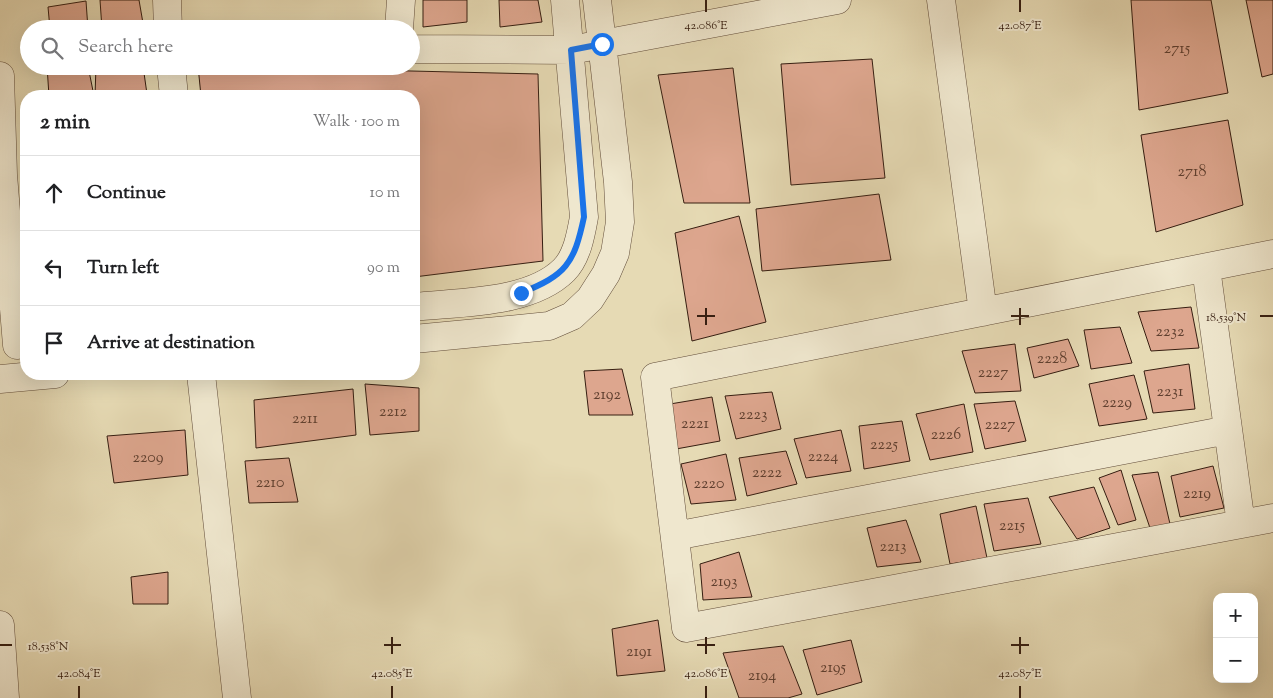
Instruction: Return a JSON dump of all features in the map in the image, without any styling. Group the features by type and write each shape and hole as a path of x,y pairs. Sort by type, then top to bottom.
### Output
{"street":[{"path":"166,0 167,20"},
{"path":"400,20 401,0"},
{"path":"420,306 495,299 521,293 545,284 565,269 578,244 584,217 571,50 565,0"},
{"path":"420,338 549,326 572,316 590,299 606,274 615,252 620,222 618,182 597,0"},
{"path":"420,49 571,50 837,0"},
{"path":"941,0 983,312"},
{"path":"172,75 173,90"},
{"path":"0,76 2,175 14,345"},
{"path":"1273,254 655,377 686,628 1273,518"},
{"path":"1206,268 1241,524"},
{"path":"0,379 20,377"},
{"path":"202,380 237,698"},
{"path":"674,536 1228,430"},
{"path":"0,625 5,698"}],"building":[{"path":"100,0 139,0 142,20 101,20"},
{"path":"423,0 467,0 467,22 423,27"},
{"path":"499,0 538,0 542,22 500,27"},
{"path":"1131,0 1211,0 1228,93 1139,110"},
{"path":"1246,0 1273,0 1273,74 1262,77"},
{"path":"86,1 87,20 49,20 48,7"},
{"path":"872,59 885,178 791,185 781,64"},
{"path":"733,68 750,203 684,203 658,75"},
{"path":"420,71 538,74 543,261 420,276 420,90 200,90 199,75 420,75"},
{"path":"48,75 90,75 93,90 49,90"},
{"path":"96,75 144,75 146,90 95,90"},
{"path":"1228,120 1243,205 1156,232 1141,135"},
{"path":"879,194 891,260 762,271 756,209"},
{"path":"739,216 766,322 692,341 675,233"},
{"path":"1191,307 1199,348 1151,351 1138,312"},
{"path":"1120,327 1132,363 1091,369 1084,330"},
{"path":"1068,339 1079,366 1034,378 1027,348"},
{"path":"1015,344 1021,391 975,393 962,351"},
{"path":"1189,364 1195,409 1153,413 1144,371"},
{"path":"622,369 633,415 589,415 584,371"},
{"path":"1134,375 1147,419 1099,426 1089,384"},
{"path":"365,384 419,388 419,431 370,435"},
{"path":"353,389 356,435 256,448 254,400"},
{"path":"772,392 781,429 736,439 725,396"},
{"path":"712,397 720,441 676,449 670,404"},
{"path":"1015,401 1026,441 985,449 974,404"},
{"path":"964,404 973,452 930,460 916,414"},
{"path":"902,421 910,461 864,469 859,426"},
{"path":"185,430 188,475 114,483 107,436"},
{"path":"841,430 851,471 806,478 794,439"},
{"path":"786,451 797,484 747,496 739,458"},
{"path":"726,454 736,500 691,504 681,464"},
{"path":"289,458 298,502 249,503 245,461"},
{"path":"1213,466 1224,508 1180,517 1171,476"},
{"path":"1121,470 1136,520 1118,525 1099,478"},
{"path":"1158,472 1170,524 1150,528 1132,475"},
{"path":"1094,487 1110,528 1077,539 1049,497"},
{"path":"1028,498 1041,544 994,551 984,504"},
{"path":"976,506 987,558 950,564 940,514"},
{"path":"906,520 921,562 877,567 867,528"},
{"path":"739,552 752,597 703,600 700,564"},
{"path":"168,572 168,604 133,604 131,577"},
{"path":"658,620 665,671 617,676 612,629"},
{"path":"851,640 862,682 817,695 803,650"},
{"path":"783,646 802,694 788,698 739,698 723,653"}],"route":[{"path":"521,293 545,284 565,269 578,244 584,217 571,50 602,44"}]}
